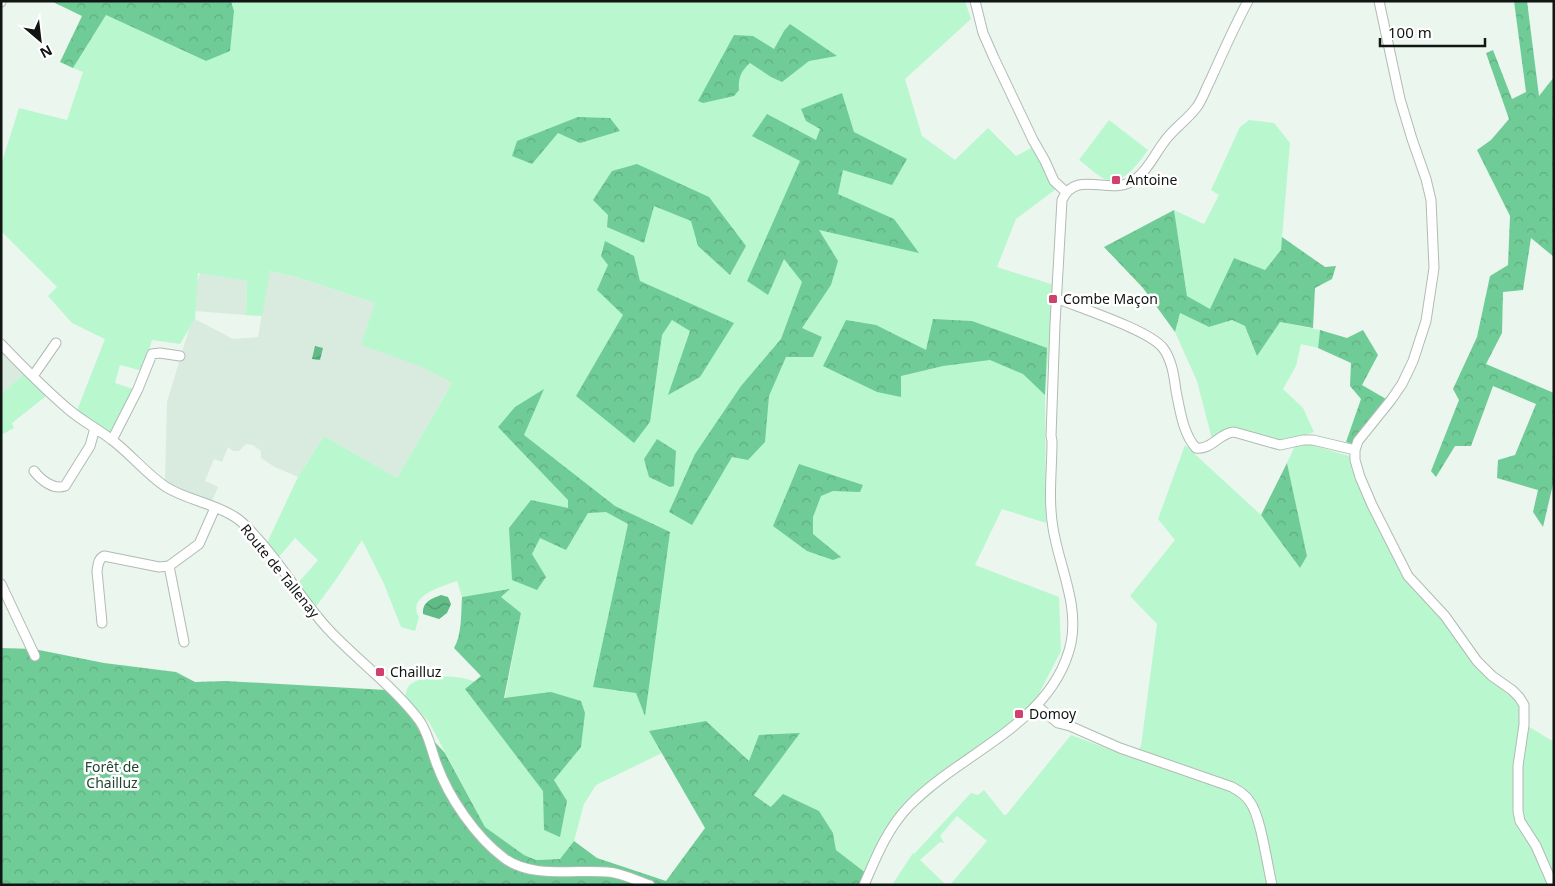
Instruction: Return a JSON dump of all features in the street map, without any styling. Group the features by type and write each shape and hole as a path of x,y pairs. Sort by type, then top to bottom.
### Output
{"street":[{"path":"976,1 983,33 994,58 1054,181 1066,192"},
{"path":"864,885 884,839 909,807 1037,706 1059,676 1072,636 1071,600 1053,527 1051,504 1052,441 1050,436 1062,200 1066,192 1073,186 1079,184 1124,185 1146,170 1172,132 1197,108 1248,1"},
{"path":"1379,1 1400,99 1431,200 1434,268 1426,321 1413,361 1402,384 1358,441 1355,450 1355,460 1360,477 1378,517 1408,576 1445,616 1477,660 1492,676 1512,690 1524,705 1524,725 1518,766 1518,811 1520,821 1536,846 1553,885"},
{"path":"1056,298 1126,326 1158,342 1170,360 1184,428 1196,448 1207,447 1227,432 1234,432 1280,445 1302,440 1312,440 1355,450"},
{"path":"32,376 56,343"},
{"name":"Route de Tallenay","path":"1,344 70,411 112,440 166,487 235,517 253,534 281,568 311,611 421,722 429,737 442,778 456,804 485,840 506,860 525,868 541,871 562,873 610,872 650,885"},
{"path":"112,440 138,389 152,354 160,353 180,356"},
{"path":"34,471 42,479 56,487 65,486 90,446 95,428"},
{"path":"102,623 97,571 101,558 104,556 159,567 169,566 199,544 215,508"},
{"path":"169,566 184,642"},
{"path":"1,584 35,656"},
{"path":"1037,706 1058,724 1070,726 1120,748 1232,787 1243,794 1251,803 1257,819 1272,885"}],"shaded area":[{"path":"231,1 965,1 971,19 905,79 922,136 955,160 988,128 1016,156 1033,147 1056,189 1016,219 997,267 1054,285 1045,395 1046,523 1002,509 975,565 1059,597 1061,651 1031,709 910,812 893,834 871,877 836,850 833,833 771,807 754,794 799,734 749,761 650,731 662,753 596,785 584,804 574,841 560,859 536,860 524,855 485,827 429,722 405,698 407,689 411,684 424,678 442,676 473,681 505,698 521,613 501,597 509,590 462,597 457,581 435,589 417,603 416,610 419,617 415,631 401,627 384,584 362,540 315,608 298,583 318,560 295,538 277,559 266,545 298,477 324,436 397,478 452,383 420,366 361,345 375,303 300,278 270,271 262,316 246,315 247,281 198,273 195,319 180,344 152,340 143,371 120,365 115,383 133,389 112,434 76,413 105,339 72,323 48,296 57,287 1,231 1,165 19,108 67,120 83,72 73,68 106,15 206,61 234,11"},
{"path":"1109,120 1148,150 1130,172 1118,180 1112,181 1102,178 1079,160"},
{"path":"1249,120 1274,123 1290,143 1281,250 1265,270 1234,258 1210,310 1187,296 1174,210 1204,224 1219,195 1211,190 1240,127"},
{"path":"269,271 300,278 375,303 420,366 452,383 397,478 324,436 298,477 273,466 261,458 261,451 253,445 246,444 239,451 233,451 228,447 222,462 214,459 205,481 218,487 211,503 165,482 167,402 190,326 195,319 233,339 258,337"},
{"path":"200,273 247,281 246,315 194,311 196,286"},
{"path":"1180,313 1209,327 1232,320 1245,326 1280,322 1320,330 1318,348 1301,344 1296,366 1283,389 1303,408 1314,432 1281,443 1232,428 1212,439 1197,381 1175,332"},
{"path":"1,351 24,374 1,394"},
{"path":"24,374 46,396 12,423 14,428 1,435 1,394"},
{"path":"1305,443 1349,456 1357,478 1407,582 1452,631 1476,667 1521,705 1521,722 1554,742 1554,885 950,885 987,841 957,816 940,836 944,843 940,842 920,860 946,885 892,885 913,853 971,793 978,795 984,790 1004,815 1006,815 1071,735 1133,758 1141,746 1157,624 1130,596 1175,540 1158,519 1185,445 1261,515 1300,568 1307,556 1287,463 1295,446"}],"green space":[{"path":"51,1 231,1 234,11 230,51 206,61 106,15 73,68 60,62 82,16"},
{"path":"1514,1 1527,1 1539,96 1554,77 1554,257 1531,238 1523,290 1503,292 1502,333 1486,364 1554,393 1554,480 1543,527 1533,512 1538,490 1497,478 1498,460 1515,455 1536,404 1493,386 1471,446 1455,446 1436,477 1431,471 1459,400 1453,389 1477,337 1490,276 1508,265 1510,216 1477,150 1491,140 1509,119 1486,53 1493,50 1512,99 1526,92"},
{"path":"790,24 837,56 809,61 782,82 750,63 741,75 739,90 734,96 703,103 698,101 734,35 753,36 774,49"},
{"path":"842,93 854,132 907,159 892,185 843,170 838,194 894,219 919,253 819,230 838,261 831,285 802,328 822,337 813,357 786,357 769,396 765,442 748,460 732,457 692,525 669,512 695,454 741,386 781,339 802,282 784,259 768,295 747,281 800,161 752,136 767,114 816,140 820,129 806,121 801,109"},
{"path":"578,117 610,118 620,131 580,143 558,133 532,164 512,156 517,141"},
{"path":"637,164 709,197 746,246 730,275 698,246 691,221 654,206 644,243 607,227 608,215 593,200 612,171"},
{"path":"1174,210 1187,296 1210,309 1234,258 1265,270 1281,250 1282,237 1325,267 1336,266 1332,279 1315,288 1313,328 1280,322 1257,356 1245,326 1232,320 1209,327 1180,313 1175,332 1143,288 1104,247"},
{"path":"605,241 634,256 640,281 734,323 700,377 668,395 690,331 672,320 662,335 650,422 634,443 576,396 623,315 597,290 608,265 601,256"},
{"path":"933,319 972,321 1047,348 1045,395 1023,374 990,360 943,366 901,376 901,397 877,392 823,366 846,320 876,325 926,350"},
{"path":"1320,330 1347,338 1363,330 1378,355 1362,385 1386,399 1360,430 1353,444 1346,442 1361,399 1350,386 1351,363 1318,348"},
{"path":"544,389 524,435 615,506 670,532 645,716 636,693 593,687 628,524 606,512 588,513 566,550 540,538 532,554 546,577 537,590 512,580 509,528 531,500 568,508 568,500 498,427 515,407"},
{"path":"657,439 676,451 674,486 670,487 649,477 644,459"},
{"path":"1287,463 1307,556 1300,568 1261,515"},
{"path":"799,464 863,485 860,492 833,491 821,496 813,517 813,534 841,557 833,560 807,551 773,526"},
{"path":"510,589 501,597 521,613 504,698 551,692 581,701 585,713 581,747 554,780 567,801 560,837 544,830 543,791 465,689 481,676 454,648 460,630 462,597"},
{"name":"Forêt de Chailluz","path":"1,648 34,649 104,663 176,672 195,682 225,681 386,690 445,753 485,827 524,855 536,860 560,859 574,841 597,858 666,881 705,828 649,731 706,721 749,761 759,735 800,733 754,795 771,807 783,794 819,811 833,833 836,850 871,877 871,885 1,885"}],"water":[{"path":"315,346 323,348 320,360 312,359"},
{"path":"441,595 448,597 451,604 447,613 439,619 423,614 426,604"}],"place":[{"name":"Antoine","path":"1116,180"},
{"name":"Combe Maçon","path":"1053,299"},
{"name":"Chailluz","path":"380,672"},
{"name":"Domoy","path":"1019,714"}]}
